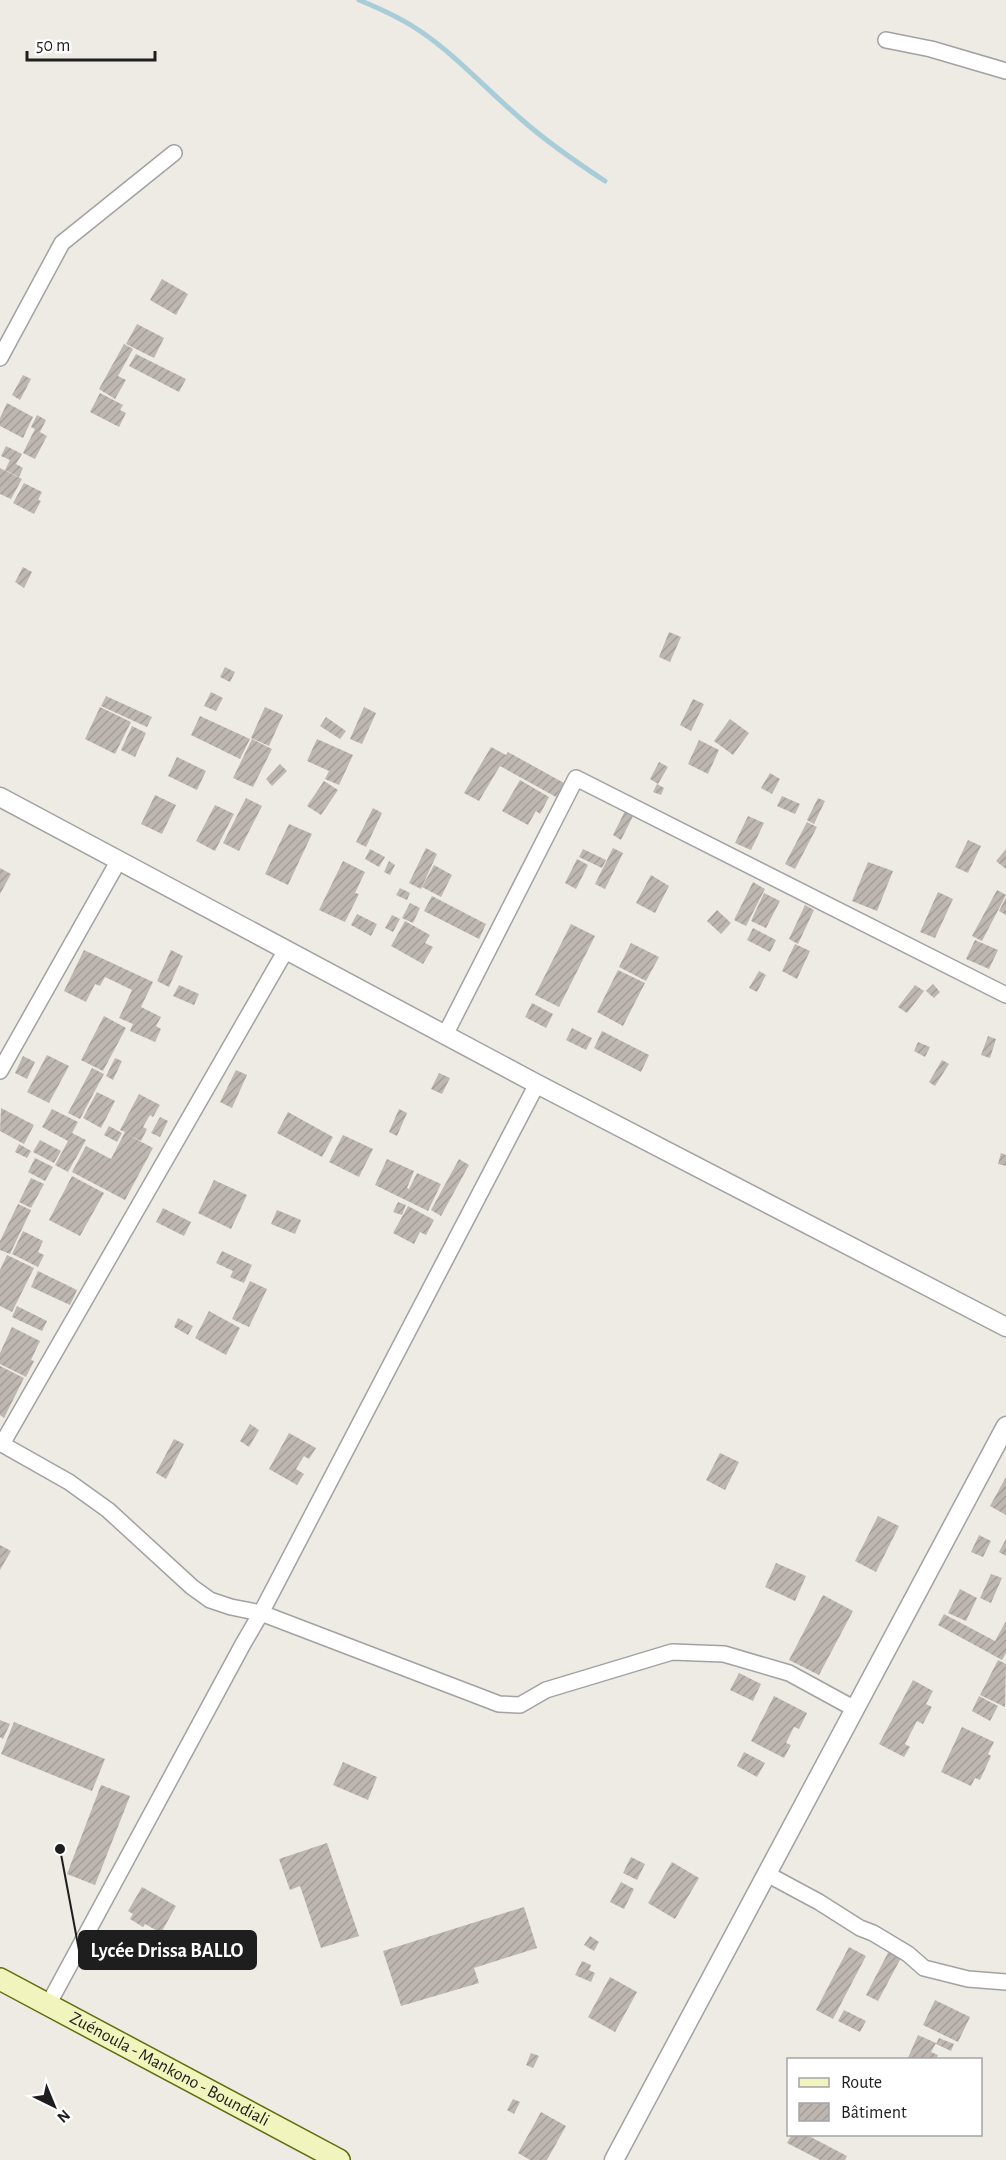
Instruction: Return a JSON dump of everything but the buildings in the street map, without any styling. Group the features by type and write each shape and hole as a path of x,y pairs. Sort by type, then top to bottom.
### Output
{"main road":[{"name":"Zuénoula - Mankono - Boundiali","path":"0,1979 339,2160"}],"street":[{"path":"886,40 932,49 1006,71"},
{"path":"0,358 62,243 174,153"},
{"path":"445,1035 576,778 1006,995"},
{"path":"0,797 537,1084 1006,1327"},
{"path":"0,1071 119,860"},
{"path":"286,950 1,1444 69,1482 98,1503 192,1587 210,1600 261,1613 499,1704 520,1705 546,1690 672,1652 724,1654 789,1673 855,1709"},
{"path":"48,2005 261,1613 537,1084"},
{"path":"614,2160 1006,1426"},
{"path":"767,1874 819,1902 860,1928 873,1933 908,1954 924,1968 968,1979 1006,1982"}],"waterway":[{"path":"359,0 413,26 434,41 531,127 605,181"}],"place":[{"name":"Lycée Drissa BALLO","path":"60,1849"}]}
